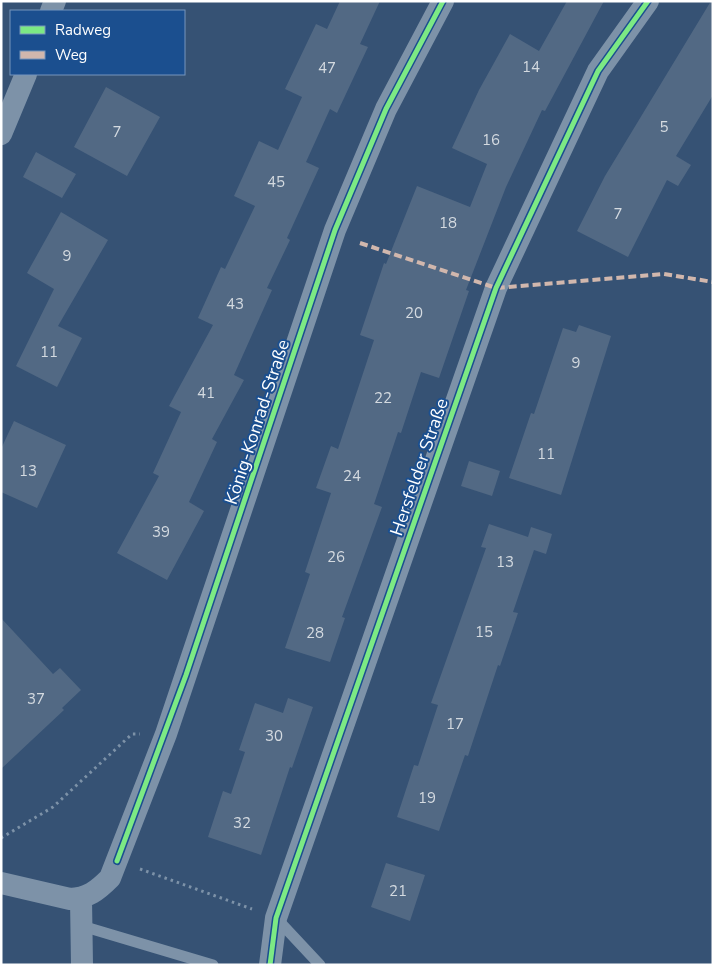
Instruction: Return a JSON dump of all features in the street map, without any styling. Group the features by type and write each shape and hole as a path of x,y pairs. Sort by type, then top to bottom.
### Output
{"street":[{"name":"König-Konrad-Straße","path":"81,898 95,893 110,878 117,861 166,734 335,230 386,108 444,1"},
{"name":"Hersfelder Straße","path":"270,965 276,918 496,288 598,71 648,1"},
{"path":"1,134 26,75"},
{"path":"1,883 57,897 81,898 82,965"}],"lane":[{"path":"276,918 320,965"},
{"path":"82,926 213,965"}],"path":[{"path":"1,838 53,807 132,734 166,734"},
{"path":"117,861 276,918"}],"building":[{"path":"340,1 380,1 360,44 368,47 337,113 330,109 306,162 319,168 287,238 290,240 267,288 272,290 234,375 244,380 212,439 217,442 189,502 204,511 167,580 117,553 159,476 153,473 181,412 169,406 213,325 198,318 221,267 225,269 255,206 234,196 259,141 278,150 302,97 285,89 316,24 327,29"},
{"path":"567,1 604,1 545,111 542,110 506,187 466,290 469,291 439,378 421,372 401,433 398,432 374,504 382,507 342,617 345,618 330,662 285,648 310,574 305,572 331,493 316,488 331,446 338,449 374,340 360,335 384,263 386,264 417,186 470,207 487,164 452,148 479,90 510,34 539,51"},
{"path":"711,1 713,1 713,95 676,156 691,165 678,186 667,180 628,257 577,231 605,176"},
{"path":"106,87 160,117 127,176 74,147"},
{"path":"36,152 76,174 62,198 23,177"},
{"path":"61,212 108,240 58,326 82,338 57,387 16,366 54,289 27,273"},
{"path":"579,325 611,336 561,495 509,478 531,413 534,414 563,328 576,332"},
{"path":"14,421 66,445 37,508 1,492 1,449"},
{"path":"469,461 500,471 492,496 461,486"},
{"path":"489,524 528,537 531,527 552,534 546,554 534,550 513,612 518,613 500,666 498,665 468,756 465,755 439,831 397,817 414,765 418,766 438,705 431,703 486,548 481,547"},
{"path":"1,618 53,674 60,668 81,690 62,708 64,710 1,769"},
{"path":"288,698 313,707 292,768 290,767 261,855 208,837 223,791 231,794 245,752 239,750 255,703 283,713"},
{"path":"386,863 425,875 410,921 371,907"}],"marked path":[{"path":"360,243 496,288 664,274 713,282"}],"cycle path":[{"path":"117,861 186,675 335,230 386,109 443,1"},
{"path":"270,965 276,918 496,288 598,71 648,1"}]}
